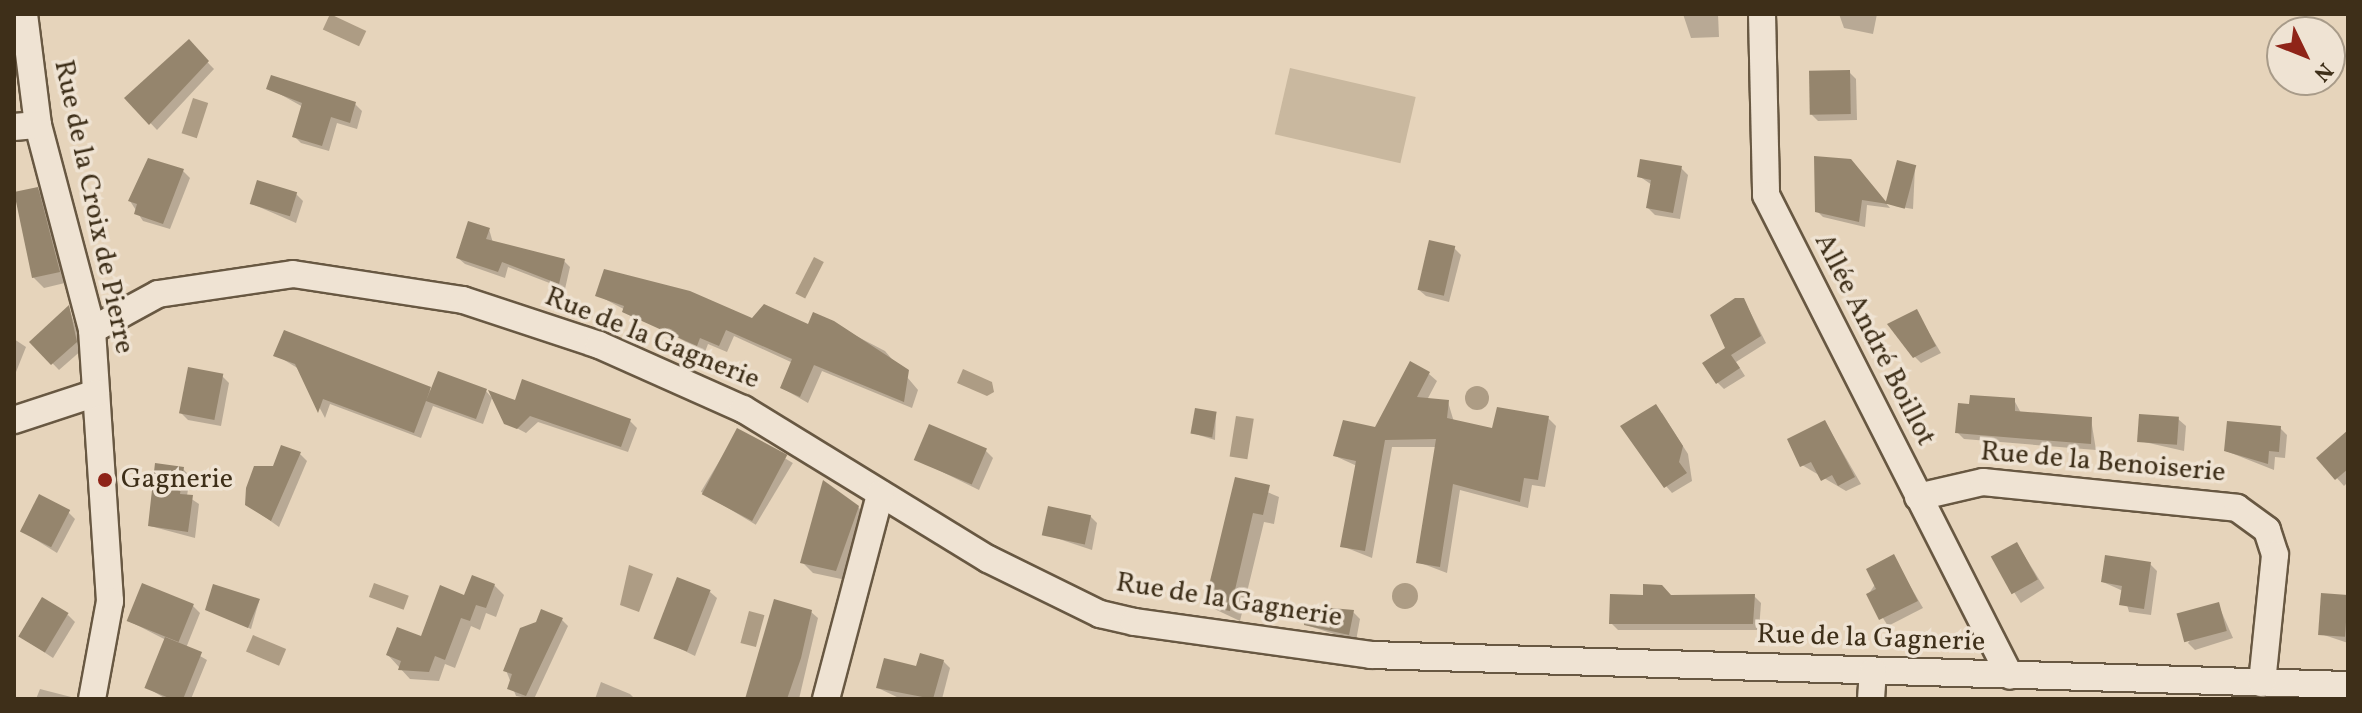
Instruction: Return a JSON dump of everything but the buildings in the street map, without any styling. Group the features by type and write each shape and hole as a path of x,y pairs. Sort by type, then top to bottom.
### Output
{"street":[{"name":"Rue de la Croix de Pierre","path":"24,14 26,126 92,330 110,601 92,699"},
{"name":"Allée André Boillot","path":"1762,14 1766,195 2010,676"},
{"name":"Rue de la Gagnerie","path":"92,330 158,294 293,274 463,300 599,345 743,409 988,559 1100,614 1134,622 1371,655 2348,685"},
{"path":"14,420 96,393"},
{"name":"Rue de la Benoiserie","path":"1918,497 1983,482 2237,508 2267,530 2275,555 2262,683"},
{"path":"826,699 880,494"},
{"path":"1871,699 1873,672"}],"shaded area":[{"path":"330,14 366,31 359,46 323,29"},
{"path":"1290,68 1416,97 1400,163 1275,134"},
{"path":"193,98 208,103 197,138 182,133"},
{"path":"814,257 824,262 805,299 795,294"},
{"path":"963,369 992,382 994,392 987,396 957,383"},
{"path":"1477,386 1488,393 1489,398 1482,409 1477,410 1466,403 1465,398 1472,387"},
{"path":"1236,416 1254,419 1247,459 1230,456"},
{"path":"629,565 653,574 639,612 620,605"},
{"path":"374,583 409,596 404,610 369,597"},
{"path":"1405,583 1414,587 1418,596 1414,605 1405,609 1396,605 1392,596 1396,587"},
{"path":"749,611 764,615 756,647 740,643"},
{"path":"253,635 286,649 279,666 246,652"}],"place":[{"name":"Gagnerie","path":"105,480"}]}
